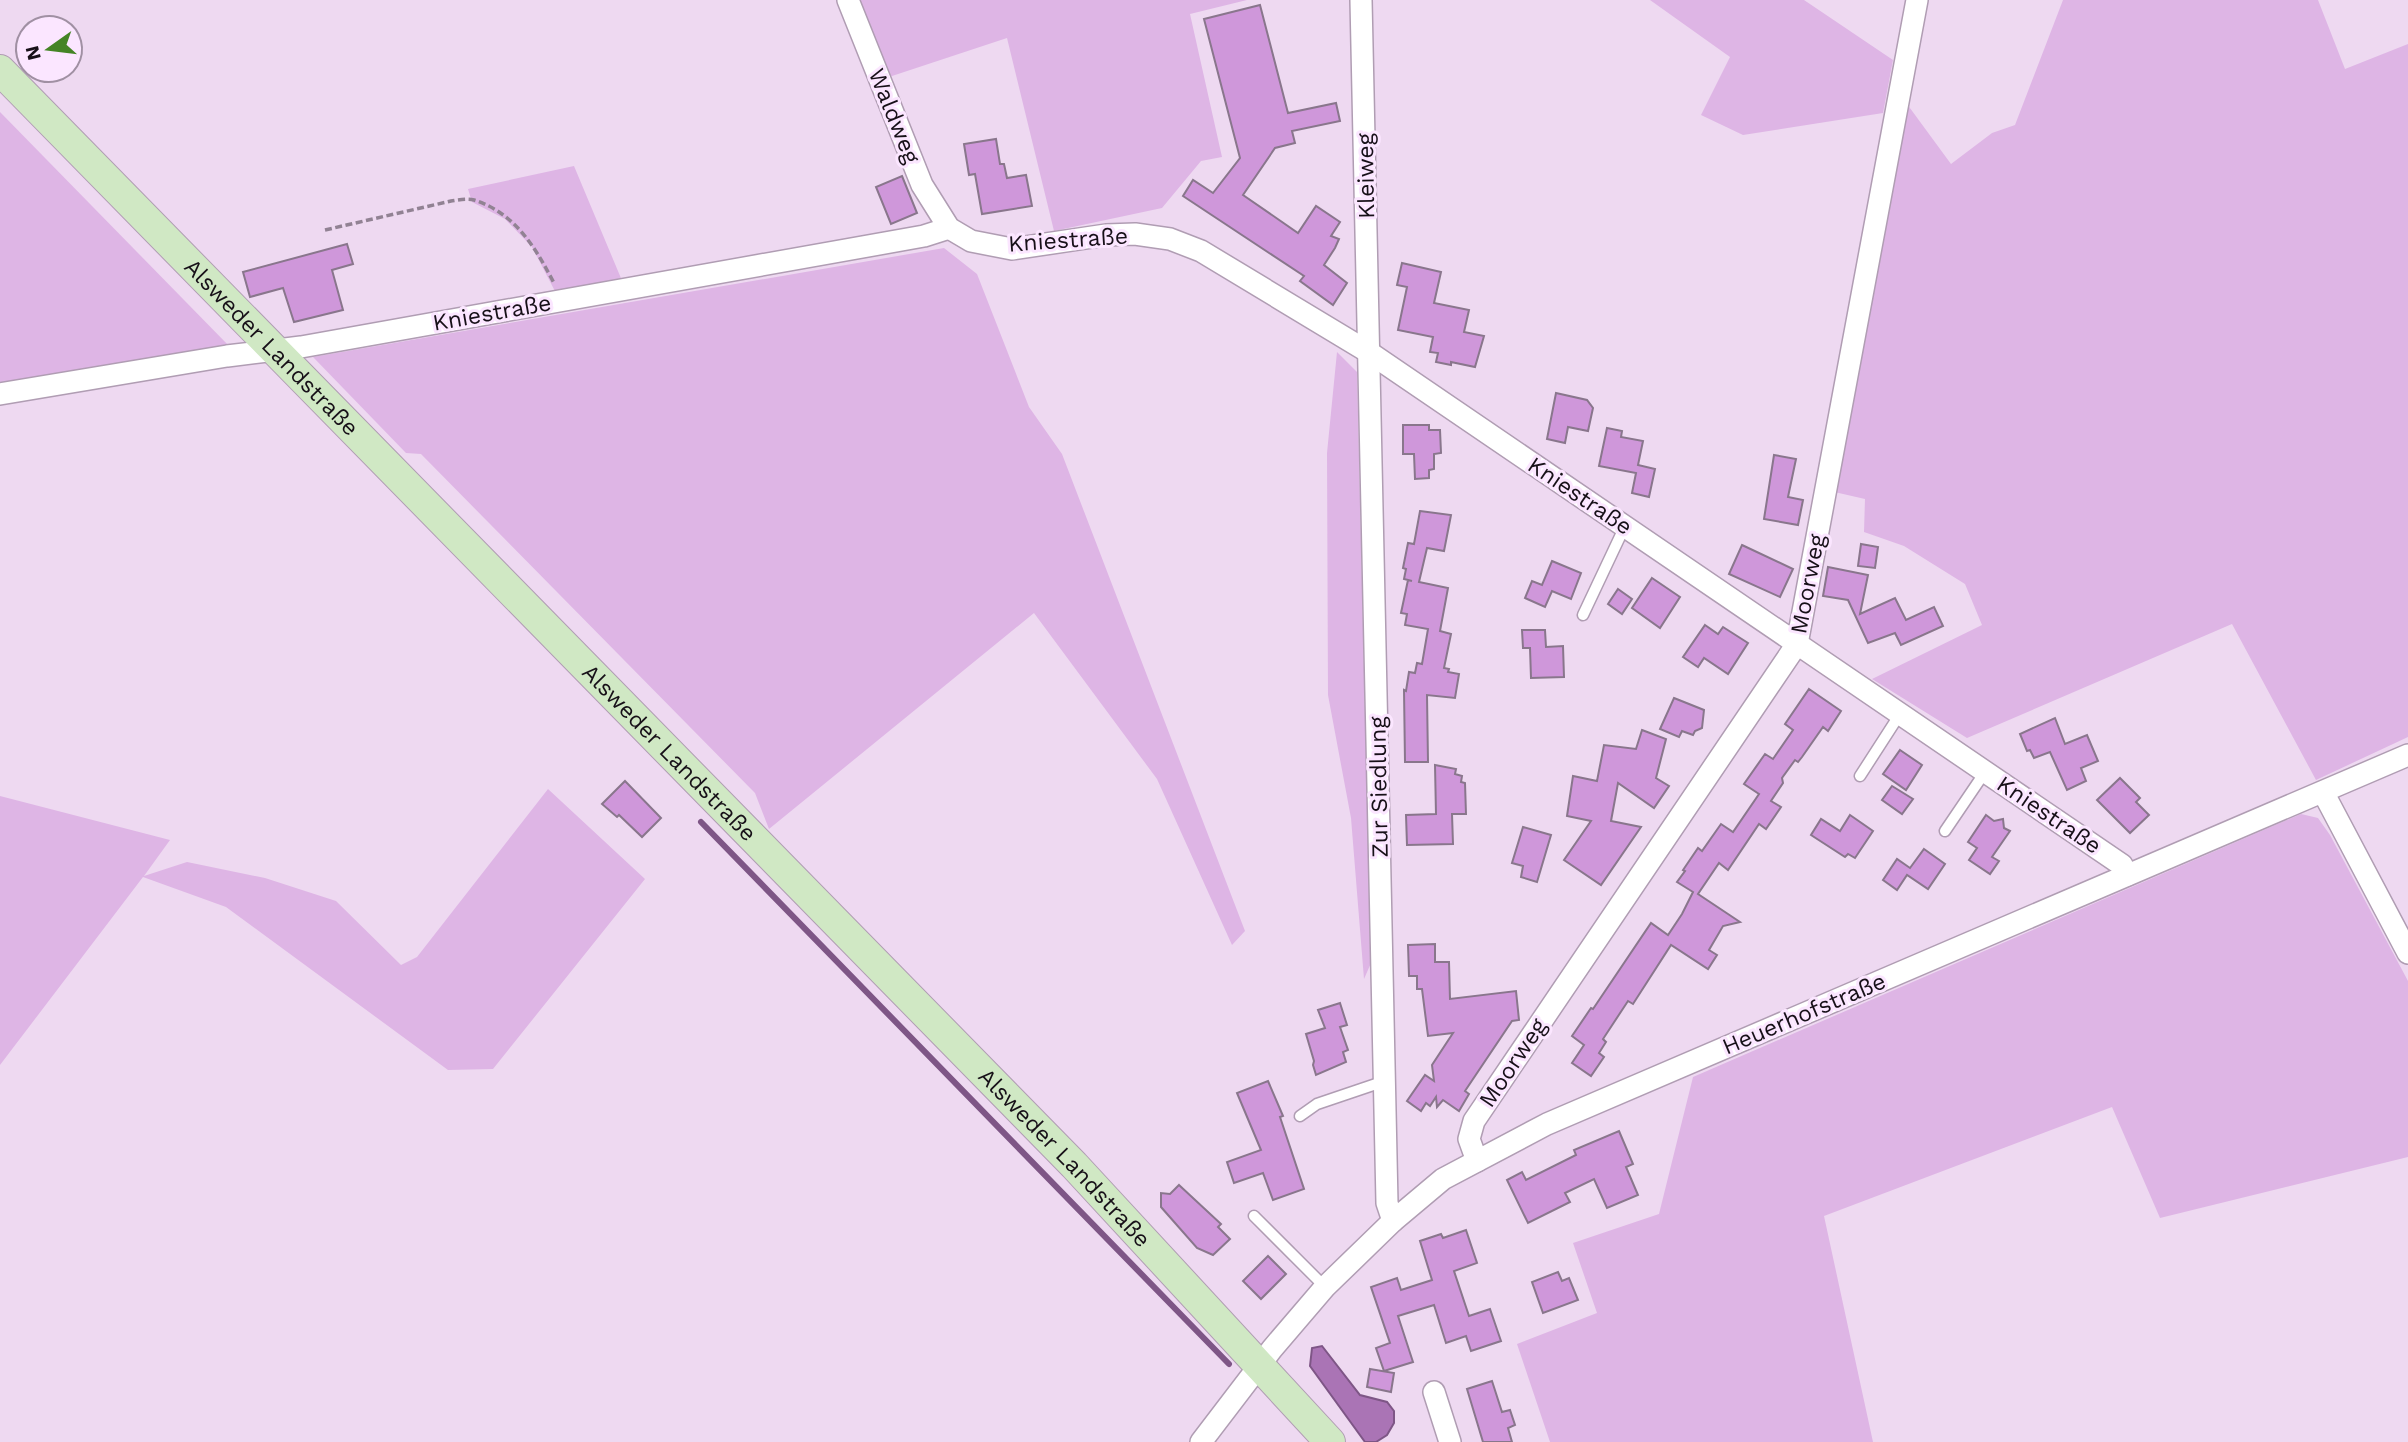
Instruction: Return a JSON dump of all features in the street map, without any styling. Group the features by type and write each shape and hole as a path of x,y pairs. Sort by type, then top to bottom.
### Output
{"street":[{"name":"Waldweg","path":"848,0 922,185 949,228"},
{"name":"Kleiweg","path":"1361,0 1370,353"},
{"name":"Moorweg","path":"1477,1161 1469,1139 1474,1121 1797,644 1917,0"},
{"name":"Alsweder Landstraße","path":"0,70 1074,1165 1261,1364 1330,1442"},
{"name":"Kniestraße","path":"0,394 227,356 275,351 564,301 924,236 949,228 971,241 1012,248 1105,235 1135,234 1170,239 1201,251 1370,353 2122,865 2127,875"},
{"name":"Zur Siedlung","path":"1370,353 1387,1203 1393,1221"},
{"name":"Heuerhofstraße","path":"1201,1442 1325,1287 1393,1221 1443,1180 1558,1119 2408,755"},
{"path":"2323,792 2408,953"},
{"path":"1434,1392 1450,1442"}],"lane":[{"path":"1583,615 1625,526"},
{"path":"1860,776 1900,714"},
{"path":"1945,831 1985,772"},
{"path":"1300,1116 1317,1104 1385,1081"},
{"path":"1254,1216 1325,1287"}],"path":[{"path":"325,230 452,201 472,200 506,217 533,244 564,301"}],"shaded area":[{"path":"859,0 1247,0 1190,14 1222,157 1201,161 1162,208 1054,231 1007,38 889,77"},
{"path":"1650,0 1804,0 1893,60 1883,113 1743,135 1701,115 1730,57"},
{"path":"2063,0 2318,0 2345,69 2408,44 2408,737 2316,780 2232,624 1967,738 1872,679 1982,625 1965,584 1904,546 1864,532 1865,499 1830,491 1907,104 1951,164 1992,133 2015,125"},
{"path":"0,112 230,347 0,384"},
{"path":"574,166 623,283 557,295 532,247 505,219 472,202 468,189"},
{"path":"944,248 977,274 1029,407 1062,454 1245,931 1232,945 1157,779 1034,613 769,829 755,793 421,454 406,453 313,357"},
{"path":"1337,352 1357,372 1371,963 1364,979 1351,818 1328,695 1327,453"},
{"path":"548,789 645,879 493,1069 448,1070 226,907 143,877 0,1065 0,796 170,840 144,876 187,862 265,878 336,901 401,965 417,957"},
{"path":"2301,814 2318,818 2330,835 2408,981 2408,1157 2160,1218 2112,1107 1824,1216 1873,1442 1550,1442 1517,1344 1597,1313 1573,1243 1659,1214 1693,1077"},
{"path":"1322,1346 1360,1395 1387,1402 1394,1411 1394,1423 1387,1435 1376,1442 1365,1442 1310,1366 1312,1348"}],"building":[{"path":"1260,5 1288,113 1336,103 1340,121 1292,131 1295,143 1275,148 1243,195 1298,233 1316,206 1340,222 1331,236 1339,239 1324,265 1347,283 1333,305 1300,281 1304,276 1183,196 1193,180 1213,193 1240,158 1204,19"},
{"path":"996,139 1000,164 1004,164 1007,178 1026,175 1032,206 982,214 975,174 969,175 964,144"},
{"path":"902,176 917,213 891,224 876,187"},
{"path":"347,244 353,264 332,270 343,310 294,322 283,288 250,297 243,272"},
{"path":"1402,263 1441,272 1434,303 1469,310 1464,332 1484,336 1475,367 1436,362 1438,353 1430,352 1433,337 1398,330 1407,287 1397,285"},
{"path":"1556,393 1587,400 1593,408 1588,431 1568,427 1565,443 1547,439"},
{"path":"1403,425 1429,425 1429,430 1440,430 1441,453 1434,454 1434,469 1429,470 1429,478 1415,479 1414,454 1403,454"},
{"path":"1607,428 1622,431 1621,437 1643,441 1638,465 1655,469 1649,497 1632,493 1636,473 1599,466"},
{"path":"1774,455 1796,459 1788,497 1803,500 1798,525 1764,519"},
{"path":"1420,511 1451,515 1444,551 1427,548 1419,582 1448,588 1440,631 1451,634 1444,668 1449,669 1448,672 1459,674 1455,698 1427,695 1428,762 1405,762 1404,690 1406,691 1409,672 1415,673 1417,663 1422,664 1428,629 1405,625 1407,614 1401,613 1408,580 1404,579 1406,569 1403,568 1408,543 1414,544"},
{"path":"1861,544 1878,547 1875,568 1858,566"},
{"path":"1742,545 1793,569 1780,597 1729,574"},
{"path":"1552,561 1581,573 1571,599 1552,591 1545,607 1525,598 1532,581 1542,585"},
{"path":"1828,567 1868,575 1860,614 1895,598 1906,620 1934,607 1943,626 1901,645 1895,633 1868,643 1848,600 1823,596"},
{"path":"1652,578 1680,597 1660,628 1632,608"},
{"path":"1618,589 1632,599 1622,614 1608,604"},
{"path":"1705,625 1718,634 1723,627 1748,643 1728,674 1704,658 1698,667 1683,657"},
{"path":"1522,630 1545,630 1546,647 1563,646 1564,677 1531,678 1530,648 1523,648"},
{"path":"1809,689 1841,711 1828,731 1823,727 1798,762 1795,760 1782,778 1783,783 1771,801 1781,807 1766,829 1759,824 1728,870 1719,863 1698,894 1740,922 1723,926 1709,950 1717,955 1708,969 1671,945 1633,1004 1628,1001 1603,1039 1606,1042 1599,1053 1604,1057 1591,1076 1572,1063 1584,1045 1572,1036 1651,923 1668,935 1693,892 1677,882 1685,871 1683,870 1698,848 1702,851 1721,824 1733,832 1759,794 1744,784 1765,754 1773,759 1793,730 1785,724"},
{"path":"1674,698 1704,710 1702,728 1693,735 1682,731 1679,737 1660,729"},
{"path":"2055,718 2065,744 2087,735 2098,761 2081,768 2086,781 2067,790 2050,752 2034,758 2030,750 2027,751 2020,734"},
{"path":"1642,730 1666,739 1656,778 1669,786 1654,808 1618,783 1611,821 1641,827 1601,885 1564,860 1591,821 1567,816 1573,776 1597,781 1604,745 1636,749"},
{"path":"1900,750 1922,765 1906,790 1883,774"},
{"path":"1435,765 1456,769 1455,774 1462,776 1461,782 1465,783 1466,814 1452,814 1453,844 1407,845 1406,815 1436,814"},
{"path":"2120,778 2140,798 2136,802 2149,815 2130,833 2097,800"},
{"path":"625,781 661,818 642,837 619,815 617,817 602,804"},
{"path":"1892,786 1913,799 1902,814 1882,800"},
{"path":"1850,815 1873,831 1855,858 1848,854 1845,857 1811,835 1821,819 1840,831"},
{"path":"1986,815 1994,821 2003,819 2004,828 2010,831 1992,857 1999,861 1990,874 1969,860 1977,848 1968,842"},
{"path":"1523,827 1551,835 1537,882 1521,877 1523,866 1512,863"},
{"path":"1924,849 1945,864 1928,889 1907,875 1897,890 1883,880 1897,859 1910,868"},
{"path":"1435,944 1435,962 1449,962 1450,999 1516,991 1519,1020 1512,1021 1465,1091 1469,1094 1459,1111 1443,1100 1437,1107 1436,1097 1430,1106 1426,1103 1421,1111 1407,1101 1425,1075 1434,1081 1432,1065 1453,1033 1428,1036 1422,989 1417,989 1417,976 1409,976 1408,945"},
{"path":"1340,1003 1347,1025 1340,1027 1348,1050 1343,1052 1346,1062 1316,1075 1306,1034 1325,1028 1318,1010"},
{"path":"1268,1081 1283,1116 1280,1117 1304,1189 1273,1200 1263,1173 1234,1183 1227,1162 1261,1150 1237,1093"},
{"path":"1619,1131 1633,1164 1626,1167 1638,1195 1607,1208 1594,1179 1565,1193 1570,1202 1528,1223 1507,1180 1522,1172 1526,1180 1576,1155 1574,1150"},
{"path":"1179,1185 1221,1224 1218,1227 1230,1239 1213,1255 1197,1248 1161,1207 1161,1193 1170,1194"},
{"path":"1466,1230 1477,1263 1454,1271 1469,1316 1490,1309 1501,1341 1471,1351 1466,1336 1446,1343 1434,1305 1398,1316 1413,1362 1384,1371 1376,1348 1390,1343 1371,1287 1397,1278 1401,1290 1432,1280 1420,1241 1441,1234 1443,1238"},
{"path":"1268,1256 1286,1274 1261,1299 1243,1281"},
{"path":"1558,1272 1562,1281 1569,1278 1578,1300 1543,1313 1532,1282"},
{"path":"1370,1369 1394,1373 1391,1392 1367,1387"},
{"path":"1492,1381 1502,1412 1510,1410 1515,1425 1508,1428 1512,1442 1483,1442 1467,1389"}],"waterway":[{"path":"701,822 1229,1364"}]}
